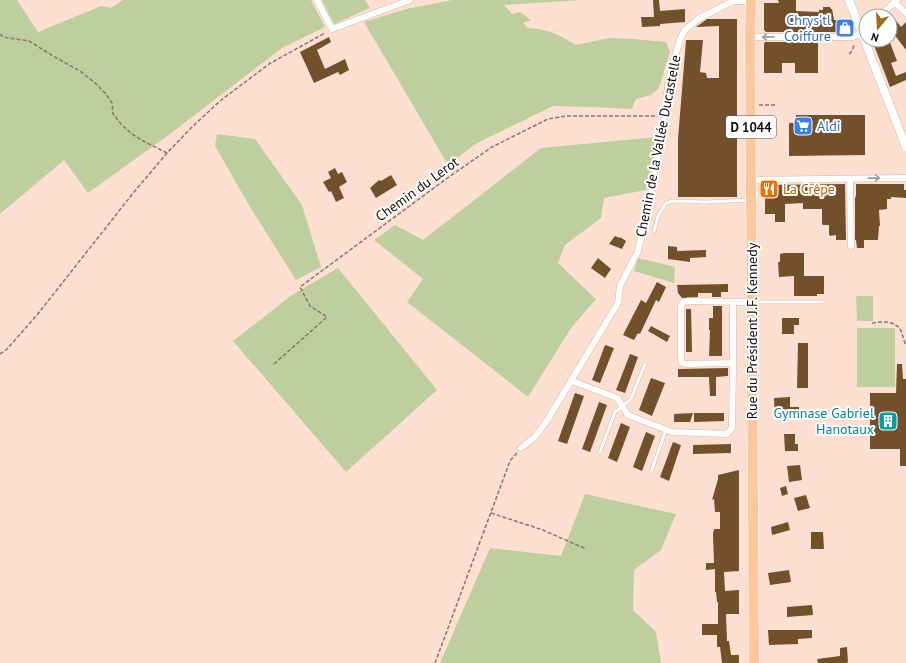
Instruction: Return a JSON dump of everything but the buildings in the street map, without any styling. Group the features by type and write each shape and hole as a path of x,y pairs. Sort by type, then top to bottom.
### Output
{"main road":[{"name":"Rue du Président J.F. Kennedy","path":"751,1 754,663"}],"street":[{"path":"317,0 332,29 410,0"},
{"path":"849,0 858,20"},
{"name":"Chemin de la Vallée Ducastelle","path":"521,448 535,437 548,419 618,303 620,286 638,251 657,163 669,78 680,39 685,30 698,19 734,1 751,1"},
{"path":"889,8 896,1 906,13"},
{"path":"750,37 853,37 858,36"},
{"path":"869,48 906,147"},
{"path":"751,180 906,178"},
{"path":"850,179 851,246"},
{"path":"733,363 685,364 682,362 681,306 683,302 688,301 752,302"},
{"path":"572,381 617,398 628,415 666,430 672,432 727,434 732,428 733,302"}],"lane":[{"path":"654,232 658,216 666,203 673,201 706,202 751,200"},
{"path":"752,302 824,302"},
{"path":"600,452 614,412 631,399 645,364"},
{"path":"651,472 666,430"}],"path":[{"path":"0,354 6,350 37,315 134,192 167,153 192,127 220,101 268,64 332,29"},
{"path":"0,34 3,37 29,41 80,71 106,94 112,103 113,114 121,124 143,141 167,153"},
{"path":"848,54 852,51 854,45 858,41"},
{"path":"751,104 777,104"},
{"name":"Chemin du Lerot","path":"274,364 327,317 310,306 300,287 446,179 492,147 548,119 566,116 652,117 664,115"},
{"path":"872,323 888,322 895,325 900,329 906,345"},
{"path":"435,663 510,461 521,448"},
{"path":"491,513 543,530 586,549"}],"green space":[{"path":"0,0 17,0 38,32 101,6 111,8 123,0 311,0 325,27 282,48 170,134 88,193 64,160 0,214"},
{"path":"322,0 365,0 370,8 334,24"},
{"path":"452,0 581,0 504,5 512,14 520,12 531,20 523,23 528,28 554,33 576,45 609,38 666,42 670,52 659,88 651,95 636,99 632,109 553,106 477,143 448,165 364,22 406,9"},
{"path":"217,134 255,139 302,205 321,267 296,280 250,207 215,146"},
{"path":"657,137 646,190 604,198 601,218 565,245 558,263 596,299 571,328 528,397 407,302 423,279 374,240 395,225 423,240 541,148"},
{"path":"638,258 675,267 674,283 634,271"},
{"path":"338,268 437,390 346,472 233,341 292,295"},
{"path":"856,296 873,296 873,321 857,321"},
{"path":"857,328 895,328 895,387 857,387"},
{"path":"585,494 676,514 661,550 634,570 633,610 656,632 661,663 440,663 490,548 561,556"}],"place":[{"name":"Chrys'tl Coiffure","path":"845,28"},
{"name":"Aldi","path":"803,126"},
{"name":"La Crêpe","path":"769,189"},
{"name":"Gymnase Gabriel Hanotaux","path":"888,421"}]}
